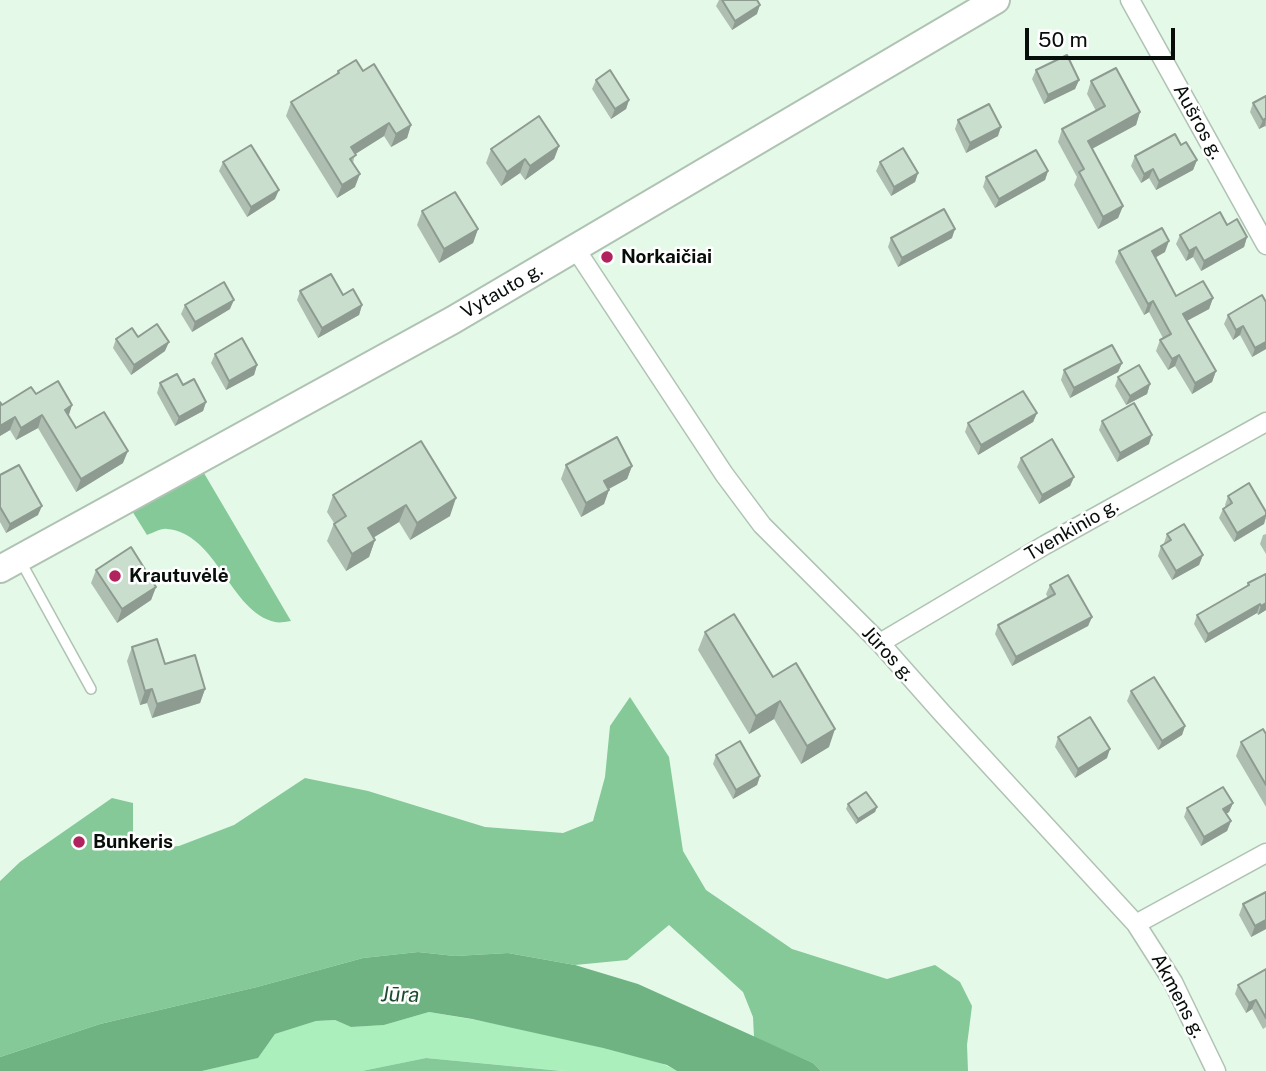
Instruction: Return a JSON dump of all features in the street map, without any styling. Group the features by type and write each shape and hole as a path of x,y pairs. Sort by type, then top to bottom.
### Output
{"main road":[{"name":"Vytauto g.","path":"9,564 453,320 996,0"}],"street":[{"name":"Aušros g.","path":"1130,0 1266,245"},
{"name":"Jūros g.","path":"575,248 761,524 880,643 1136,923"},
{"name":"Tvenkinio g.","path":"880,643 1045,545 1266,422"},
{"path":"1136,923 1266,853"},
{"name":"Akmens g.","path":"1136,923 1173,982 1216,1071"}],"lane":[{"path":"9,564 91,689"}],"shaded area":[{"path":"201,468 291,621 275,622 259,615 246,604 199,544 184,534 167,529 147,535 129,506"},
{"path":"630,697 669,757 683,851 706,890 792,949 887,979 935,965 960,982 972,1006 967,1045 968,1071 821,1071 813,1063 754,1037 753,1017 743,992 669,925 627,960 575,965 508,953 455,956 418,952 363,958 257,987 100,1024 0,1057 0,881 20,862 112,798 133,803 133,838 145,849 179,846 234,825 305,778 368,791 485,827 563,833 593,821 605,777 610,726"},
{"path":"429,1012 569,1040 647,1059 677,1071 564,1071 426,1058 362,1071 202,1071 258,1058 275,1034 316,1021 335,1020 351,1027 384,1025"},
{"path":"426,1058 562,1071 362,1071"}],"water":[{"name":"Jūra","path":"418,952 455,956 508,953 575,965 638,984 813,1063 821,1071 677,1071 667,1065 603,1048 429,1012 384,1025 351,1027 335,1020 316,1021 275,1034 258,1058 202,1071 0,1071 0,1057 100,1024 257,987 363,958"}],"building":[{"path":"722,0 757,0 760,5 735,21"},
{"path":"1067,55 1079,80 1048,95 1036,70"},
{"path":"356,60 363,71 374,64 411,125 396,134 389,123 351,147 356,155 350,159 360,174 342,185 291,102"},
{"path":"1116,68 1140,112 1088,141 1123,206 1103,217 1079,172 1084,169 1062,129 1105,106 1091,81"},
{"path":"610,70 629,100 615,109 596,80"},
{"path":"1266,96 1266,118 1263,120 1253,103"},
{"path":"989,104 1001,127 970,143 958,120"},
{"path":"539,116 559,146 530,166 525,159 507,172 491,149"},
{"path":"1175,134 1181,145 1186,142 1197,160 1159,181 1153,169 1144,174 1135,156"},
{"path":"251,145 279,190 251,207 223,162"},
{"path":"903,148 918,173 894,187 880,162"},
{"path":"1036,150 1048,171 999,199 986,177"},
{"path":"455,192 478,229 444,249 422,211"},
{"path":"944,209 955,229 902,258 891,238"},
{"path":"1220,212 1227,225 1237,219 1247,237 1204,261 1196,247 1189,251 1180,235"},
{"path":"1162,228 1169,241 1152,251 1176,296 1203,281 1213,298 1183,314 1216,371 1195,383 1179,355 1172,359 1160,340 1171,334 1153,301 1148,304 1119,251"},
{"path":"331,274 343,295 353,289 362,305 322,328 300,291"},
{"path":"224,282 234,300 195,322 185,305"},
{"path":"1262,295 1266,302 1266,342 1255,348 1243,326 1236,330 1228,315"},
{"path":"157,324 169,342 134,365 116,339 132,328 138,337"},
{"path":"242,338 257,365 229,381 215,354"},
{"path":"1112,345 1122,363 1074,388 1064,370"},
{"path":"1139,365 1150,384 1130,396 1118,377"},
{"path":"177,374 183,385 194,379 206,402 179,417 160,383"},
{"path":"58,381 72,405 65,410 76,428 104,412 128,451 81,479 42,415 21,428 15,417 0,426 0,402 2,405 31,387 36,394"},
{"path":"1023,391 1037,413 981,445 968,423"},
{"path":"1134,403 1152,435 1120,453 1102,421"},
{"path":"617,437 632,466 604,481 609,490 586,503 566,465"},
{"path":"1052,439 1074,477 1042,495 1021,458"},
{"path":"421,441 456,498 417,523 406,505 368,528 375,540 352,554 334,524 346,516 333,495"},
{"path":"19,465 42,506 10,524 0,507 0,475"},
{"path":"1249,483 1266,515 1237,533 1223,509 1232,503 1228,496"},
{"path":"1184,524 1203,555 1176,571 1161,546 1171,540 1167,534"},
{"path":"131,547 156,587 122,609 96,570"},
{"path":"1266,574 1266,603 1208,634 1197,615"},
{"path":"1068,575 1092,617 1016,657 998,625 1055,594 1050,585"},
{"path":"734,614 773,677 796,663 835,729 807,746 780,701 756,716 705,632"},
{"path":"157,639 165,664 195,655 205,689 157,704 152,689 145,691 132,647"},
{"path":"1154,677 1185,726 1162,741 1131,691"},
{"path":"1090,717 1110,749 1078,769 1058,737"},
{"path":"1263,729 1266,734 1266,785 1241,742"},
{"path":"740,741 760,776 736,790 716,755"},
{"path":"1223,787 1233,803 1223,809 1231,821 1204,837 1187,808"},
{"path":"866,792 877,807 858,819 848,804"},
{"path":"1266,892 1266,920 1255,926 1243,904"},
{"path":"1266,969 1266,1018 1256,1000 1249,1003 1238,985"}],"place":[{"name":"Norkaičiai","path":"607,257"},
{"name":"Krautuvėlė","path":"115,576"},
{"name":"Bunkeris","path":"79,842"}]}
